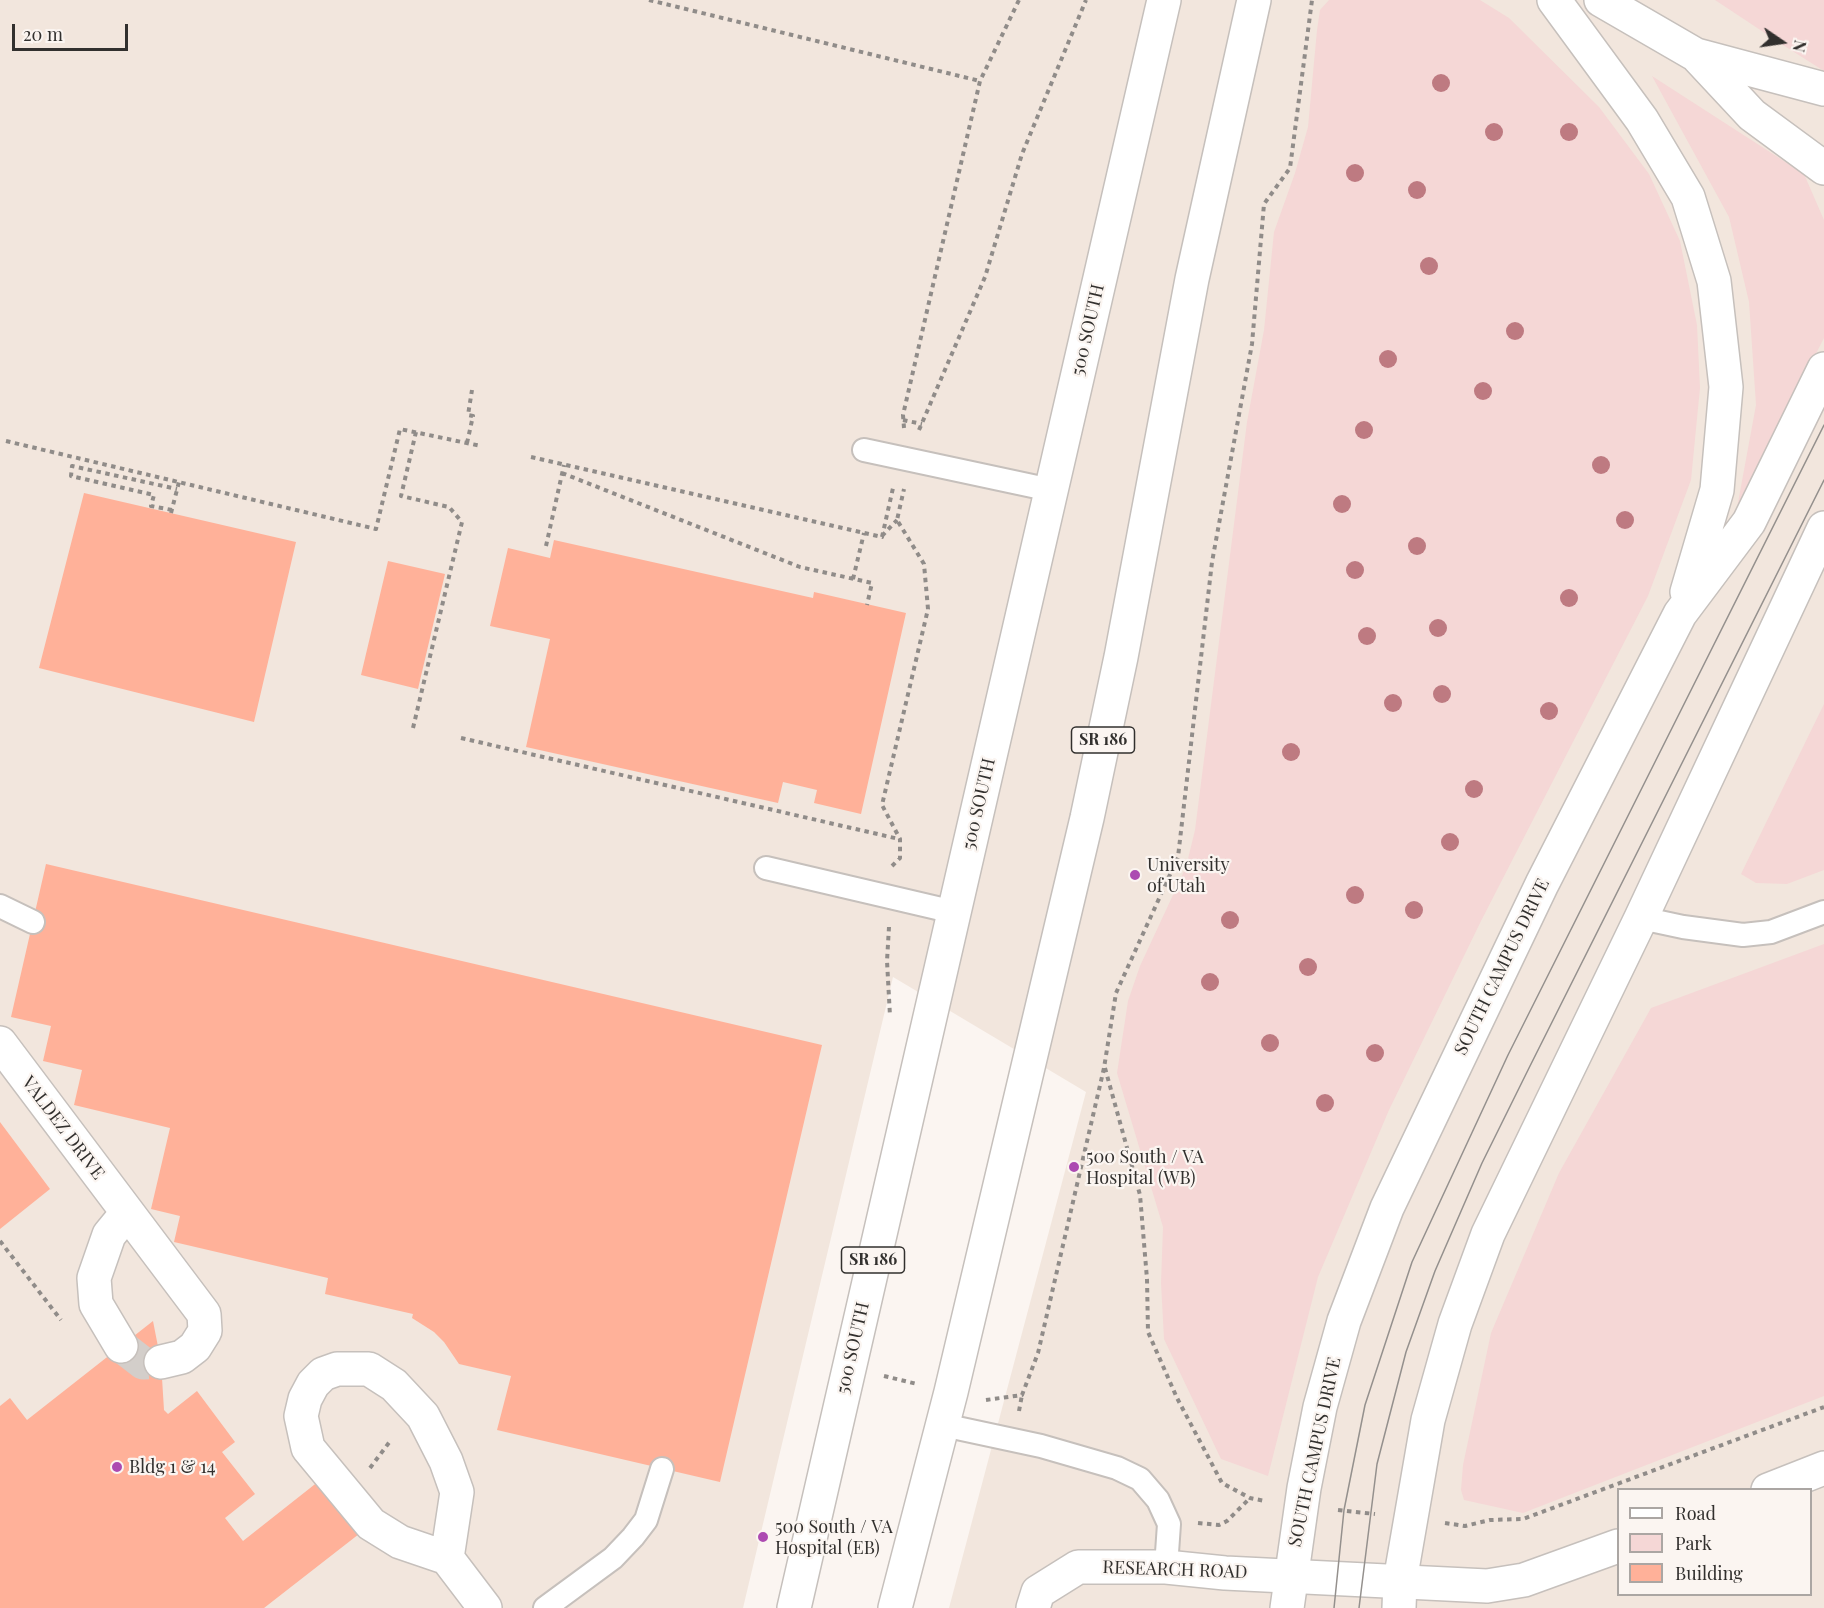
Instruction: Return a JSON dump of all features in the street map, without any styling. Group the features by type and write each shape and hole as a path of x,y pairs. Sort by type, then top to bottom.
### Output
{"street":[{"name":"500 SOUTH","path":"794,1608 1164,0"},
{"name":"SR 186","path":"896,1608 951,1392 1087,819 1128,621 1192,279 1254,0"},
{"path":"1554,0 1642,120 1688,197 1714,281 1726,387 1717,490 1680,614"},
{"path":"1601,0 1696,55 1824,89"},
{"path":"1696,55 1752,115 1824,168"},
{"name":"SOUTH CAMPUS DRIVE","path":"1287,1608 1301,1505 1320,1407 1344,1321 1387,1208 1537,895 1680,614 1749,522 1824,369"},
{"path":"1399,1595 1428,1420 1455,1324 1488,1234 1641,918 1824,528"},
{"name":"VALDEZ DRIVE","path":"0,1043 204,1314 205,1331 195,1347 182,1357 160,1362"},
{"path":"121,1346 96,1304 93,1278 109,1235 127,1213"},
{"path":"447,1558 457,1492 446,1461 423,1416 394,1385 369,1370 337,1369 323,1374 313,1384 304,1399 301,1416 308,1448 371,1524 400,1542 447,1558 485,1608"},
{"path":"1773,1488 1824,1468"},
{"name":"RESEARCH ROAD","path":"1033,1608 1038,1592 1078,1567 1166,1567 1290,1576 1335,1580 1399,1595 1508,1583 1617,1546"}],"lane":[{"path":"864,450 1051,490"},
{"path":"766,868 954,912"},
{"path":"0,906 33,922"},
{"path":"1641,918 1683,927 1743,935 1771,932 1824,912"},
{"path":"943,1425 1041,1446 1117,1468 1140,1479 1158,1500 1169,1524 1166,1567"},
{"path":"545,1608 613,1558 633,1537 646,1520 662,1469"}],"path":[{"path":"649,0 980,81"},
{"path":"905,435 903,420 980,81 1019,0"},
{"path":"916,437 985,277 1022,154 1086,0"},
{"path":"848,1367 988,1401 1022,1395 1038,1353 1104,1068 1116,993 1178,857 1212,562 1252,344 1264,204 1290,168 1312,0"},
{"path":"467,442 473,416 468,415 472,390"},
{"path":"903,420 922,424"},
{"path":"6,441 376,529 400,429 481,446"},
{"path":"416,432 401,495 449,507 462,522 413,728 417,729"},
{"path":"531,457 882,537"},
{"path":"546,546 564,465"},
{"path":"177,489 72,466 71,477 154,495 151,506 171,512 179,482"},
{"path":"562,473 800,567 872,583 867,605"},
{"path":"882,537 893,487"},
{"path":"882,537 897,520 904,490"},
{"path":"886,872 900,858 900,839 882,806 928,609 924,564 897,520"},
{"path":"853,579 864,533"},
{"path":"461,738 900,839"},
{"path":"888,1025 891,1013 887,961 889,920"},
{"path":"1104,1068 1140,1195 1147,1279 1148,1332 1177,1398 1222,1483 1250,1498 1465,1526 1490,1520 1523,1519 1824,1407"},
{"path":"0,1241 65,1325"},
{"path":"367,1471 391,1440"}],"shaded area":[{"name":"University of Utah","path":"0,0 1824,0 1824,1608 949,1608 1086,1092 893,977 743,1608 0,1608"}],"green space":[{"path":"1329,0 1480,0 1509,18 1599,107 1649,174 1680,241 1697,325 1700,388 1691,480 1648,596 1481,921 1389,1110 1318,1277 1268,1476 1221,1459 1164,1339 1161,1283 1163,1227 1117,1073 1128,1001 1140,966 1186,867 1195,830 1247,422 1264,330 1274,232 1295,173 1308,127 1320,10"},
{"path":"1715,0 1824,0 1824,71 1783,45"},
{"path":"1652,76 1804,174 1824,220 1824,338 1737,508 1756,405 1749,302 1729,217"},
{"path":"1824,704 1824,870 1787,884 1756,883 1741,874"},
{"path":"1824,944 1824,1396 1523,1513 1464,1500 1461,1490 1463,1465 1491,1333 1559,1173 1651,1008"}],"building":[{"path":"84,493 296,542 254,722 39,668"},
{"path":"554,540 813,598 814,592 906,613 861,814 814,803 817,790 783,782 778,803 526,747 550,639 490,626 508,548 550,558"},
{"path":"388,561 445,574 418,689 361,675"},
{"path":"46,864 822,1045 720,1482 497,1430 511,1376 459,1364 444,1342 434,1332 412,1318 413,1314 325,1294 328,1278 174,1242 180,1216 151,1209 170,1128 74,1105 82,1070 43,1061 51,1026 11,1017"},
{"path":"0,1122 50,1189 0,1229"},
{"name":"Bldg 1 & 14","path":"153,1321 161,1362 164,1410 168,1414 197,1391 235,1442 222,1452 255,1494 225,1518 243,1541 319,1481 359,1534 264,1608 0,1608 0,1406 10,1398 27,1420"}],"tunnel":[{"path":"121,1346 143,1363 161,1362"}],"tram line":[{"path":"1334,1608 1344,1510 1365,1405 1412,1262 1508,1055 1824,425"},
{"path":"1359,1608 1377,1464 1406,1352 1435,1271 1482,1163 1824,480"}],"place":[{"name":"University of Utah","path":"1135,875"},
{"name":"500 South / VA Hospital (WB)","path":"1074,1167"},
{"name":"Bldg 1 & 14","path":"117,1467"},
{"name":"500 South / VA Hospital (EB)","path":"763,1537"}]}
